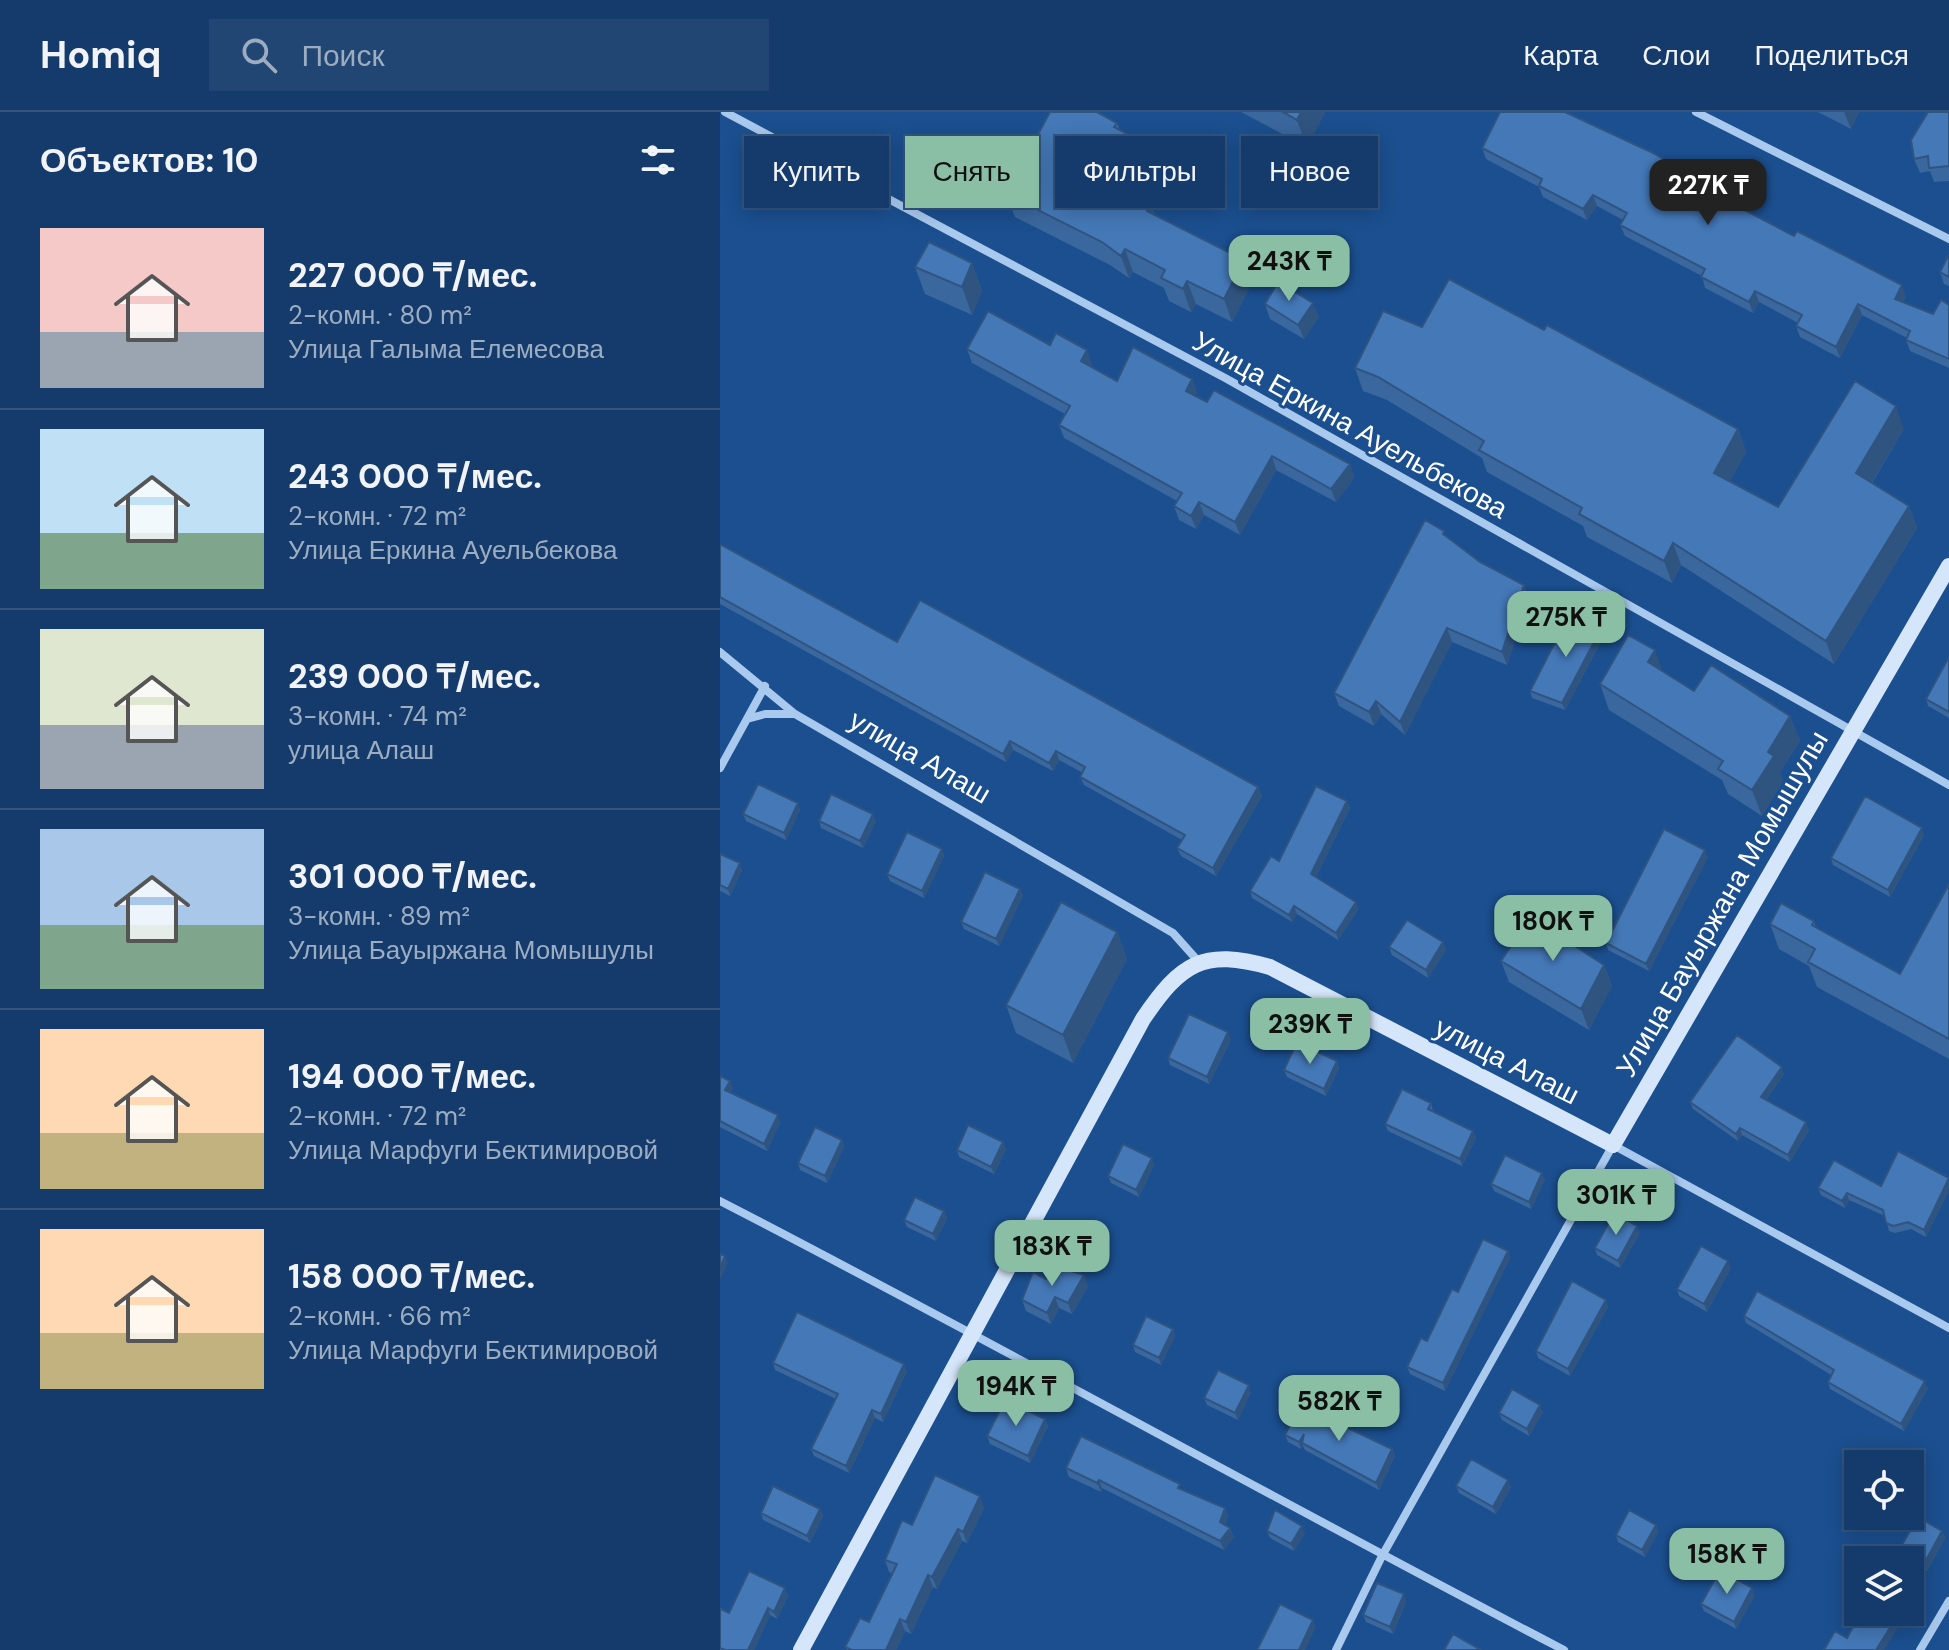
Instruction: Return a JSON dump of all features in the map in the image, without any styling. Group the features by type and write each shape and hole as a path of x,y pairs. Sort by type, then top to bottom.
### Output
{"street":[{"name":"Улица Еркина Ауельбекова","path":"725,112 1227,379 1949,785"},
{"path":"1696,112 1949,239"},
{"name":"Улица Бауыржана Момышулы","path":"1336,1650 1382,1556 1613,1145 1949,566"},
{"name":"улица Алаш","path":"720,652 765,686 795,714 1173,933 1198,961 1218,958 1245,960 1270,967 1613,1145 1949,1328"},
{"path":"720,768 765,686"},
{"path":"746,720 765,714 795,714"},
{"path":"801,1650 1143,1019 1162,991 1183,969 1198,961"},
{"path":"720,1201 975,1332 1382,1556 1564,1650"},
{"path":"1920,1650 1949,1601"}],"building":[{"path":"1050,112 1097,112 1117,123 1114,127 1131,136 1055,136 1055,208 1148,208 1147,211 1244,260 1224,299 1187,281 1183,289 1161,278 1165,270 1125,249 1121,256 1102,242 1034,208 1039,208 1037,136"},
{"path":"1283,112 1301,112 1297,120"},
{"path":"1500,112 1565,112 1651,152 1719,190 1716,195 1794,236 1797,231 1902,285 1895,299 1933,314 1941,300 1949,305 1949,359 1906,340 1910,331 1858,304 1836,347 1796,326 1802,315 1755,291 1749,302 1701,277 1705,269 1620,225 1627,213 1593,195 1583,209 1539,186 1542,179 1482,148"},
{"path":"1928,112 1949,112 1949,166 1929,168 1928,156 1914,159 1911,140"},
{"path":"929,242 972,263 962,287 915,267"},
{"path":"1949,256 1949,277 1940,272"},
{"path":"1449,279 1544,330 1547,325 1738,429 1714,473 1778,507 1855,381 1896,406 1856,473 1909,506 1826,641 1673,543 1664,561 1579,514 1582,508 1479,450 1484,441 1378,377 1355,368 1383,311 1422,327"},
{"path":"1278,282 1313,303 1298,325 1265,304"},
{"path":"988,311 1050,345 1056,333 1087,350 1081,361 1117,381 1133,347 1192,379 1186,391 1207,402 1214,390 1350,464 1331,489 1272,456 1235,522 1199,502 1191,516 1174,506 1182,493 1059,425 1070,406 967,349"},
{"path":"1425,520 1444,531 1443,534 1480,562 1524,585 1502,652 1447,628 1400,722 1376,701 1369,712 1334,693"},
{"path":"720,544 897,642 920,600 1258,787 1213,868 1177,848 1185,835 1080,777 1085,767 1056,751 1049,763 1010,741 1003,754 720,597"},
{"path":"1569,615 1602,627 1562,703 1530,691"},
{"path":"1628,635 1655,650 1648,662 1694,691 1711,665 1790,716 1768,752 1774,756 1752,790 1718,769 1723,761 1600,684"},
{"path":"1949,657 1949,712 1926,699"},
{"path":"758,784 798,803 784,833 743,814"},
{"path":"1316,786 1347,801 1311,874 1356,902 1336,933 1294,906 1289,915 1250,891 1271,856 1279,861"},
{"path":"831,794 873,814 860,841 819,821"},
{"path":"1865,796 1922,828 1888,890 1831,858"},
{"path":"1664,829 1705,850 1646,964 1606,943"},
{"path":"907,832 942,849 922,891 887,874"},
{"path":"720,854 740,863 728,889 720,885"},
{"path":"985,872 1020,889 996,939 961,922"},
{"path":"1949,884 1949,1039 1808,962 1815,949 1770,924 1781,903 1814,921 1812,925 1900,974"},
{"path":"1061,902 1117,932 1063,1035 1006,1005"},
{"path":"1530,917 1604,965 1581,1009 1501,961"},
{"path":"1407,920 1443,942 1426,970 1389,947"},
{"path":"1189,1014 1228,1032 1207,1077 1168,1058"},
{"path":"1737,1035 1782,1067 1761,1097 1806,1122 1788,1155 1740,1128 1736,1134 1690,1102"},
{"path":"1297,1042 1337,1061 1324,1089 1284,1070"},
{"path":"720,1076 730,1081 725,1090 778,1115 764,1144 720,1121"},
{"path":"1402,1089 1431,1103 1428,1109 1473,1131 1460,1159 1385,1124"},
{"path":"968,1125 1003,1142 991,1167 957,1150"},
{"path":"815,1127 842,1140 825,1176 798,1163"},
{"path":"1123,1144 1152,1158 1136,1190 1108,1176"},
{"path":"1898,1151 1949,1178 1924,1230 1908,1222 1893,1226 1886,1223 1883,1210 1847,1193 1842,1201 1818,1188 1834,1160 1881,1186"},
{"path":"1505,1155 1542,1173 1529,1202 1491,1184"},
{"path":"915,1197 944,1211 933,1234 904,1220"},
{"path":"1614,1213 1637,1226 1618,1261 1595,1248"},
{"path":"1483,1239 1508,1251 1443,1383 1407,1367 1421,1338 1427,1341 1452,1289 1458,1292"},
{"path":"1701,1246 1728,1261 1704,1304 1677,1289"},
{"path":"1052,1265 1084,1275 1068,1303 1055,1297 1047,1313 1022,1300 1033,1272 1046,1279"},
{"path":"1572,1281 1606,1300 1568,1369 1536,1351"},
{"path":"1757,1291 1925,1381 1901,1424 1828,1382 1834,1370 1744,1316"},
{"path":"797,1312 904,1364 881,1414 872,1410 846,1466 811,1449 838,1394 773,1363"},
{"path":"1146,1316 1173,1329 1159,1358 1133,1345"},
{"path":"1218,1370 1249,1385 1235,1413 1204,1398"},
{"path":"1512,1389 1540,1405 1527,1429 1499,1413"},
{"path":"1005,1400 1045,1419 1028,1456 987,1436"},
{"path":"1300,1405 1392,1449 1376,1483 1302,1443 1304,1434 1299,1442 1285,1435"},
{"path":"1081,1436 1180,1484 1178,1488 1225,1508 1220,1522 1230,1528 1220,1541 1099,1480 1097,1483 1066,1468"},
{"path":"1471,1459 1508,1480 1493,1507 1456,1486"},
{"path":"935,1475 980,1496 963,1532 958,1529 932,1577 928,1575 906,1622 900,1619 886,1650 852,1650 845,1647 860,1618 869,1622 897,1564 885,1560 902,1520 912,1525"},
{"path":"773,1486 820,1509 807,1536 761,1513"},
{"path":"1275,1510 1302,1526 1291,1544 1267,1531"},
{"path":"1629,1510 1656,1525 1642,1550 1616,1535"},
{"path":"1924,1520 1942,1531 1924,1564 1924,1546 1901,1546 1911,1530 1924,1530"},
{"path":"1720,1570 1752,1588 1734,1622 1701,1604"},
{"path":"749,1571 785,1588 774,1612 768,1608 748,1650 725,1650 720,1648 720,1610 729,1613"},
{"path":"1377,1583 1404,1594 1390,1627 1363,1615"},
{"path":"1280,1604 1313,1620 1299,1650 1257,1650"},
{"path":"1853,1626 1891,1626 1876,1650 1824,1650 1835,1631 1847,1638"},
{"path":"1453,1634 1481,1650 1444,1650"}]}
